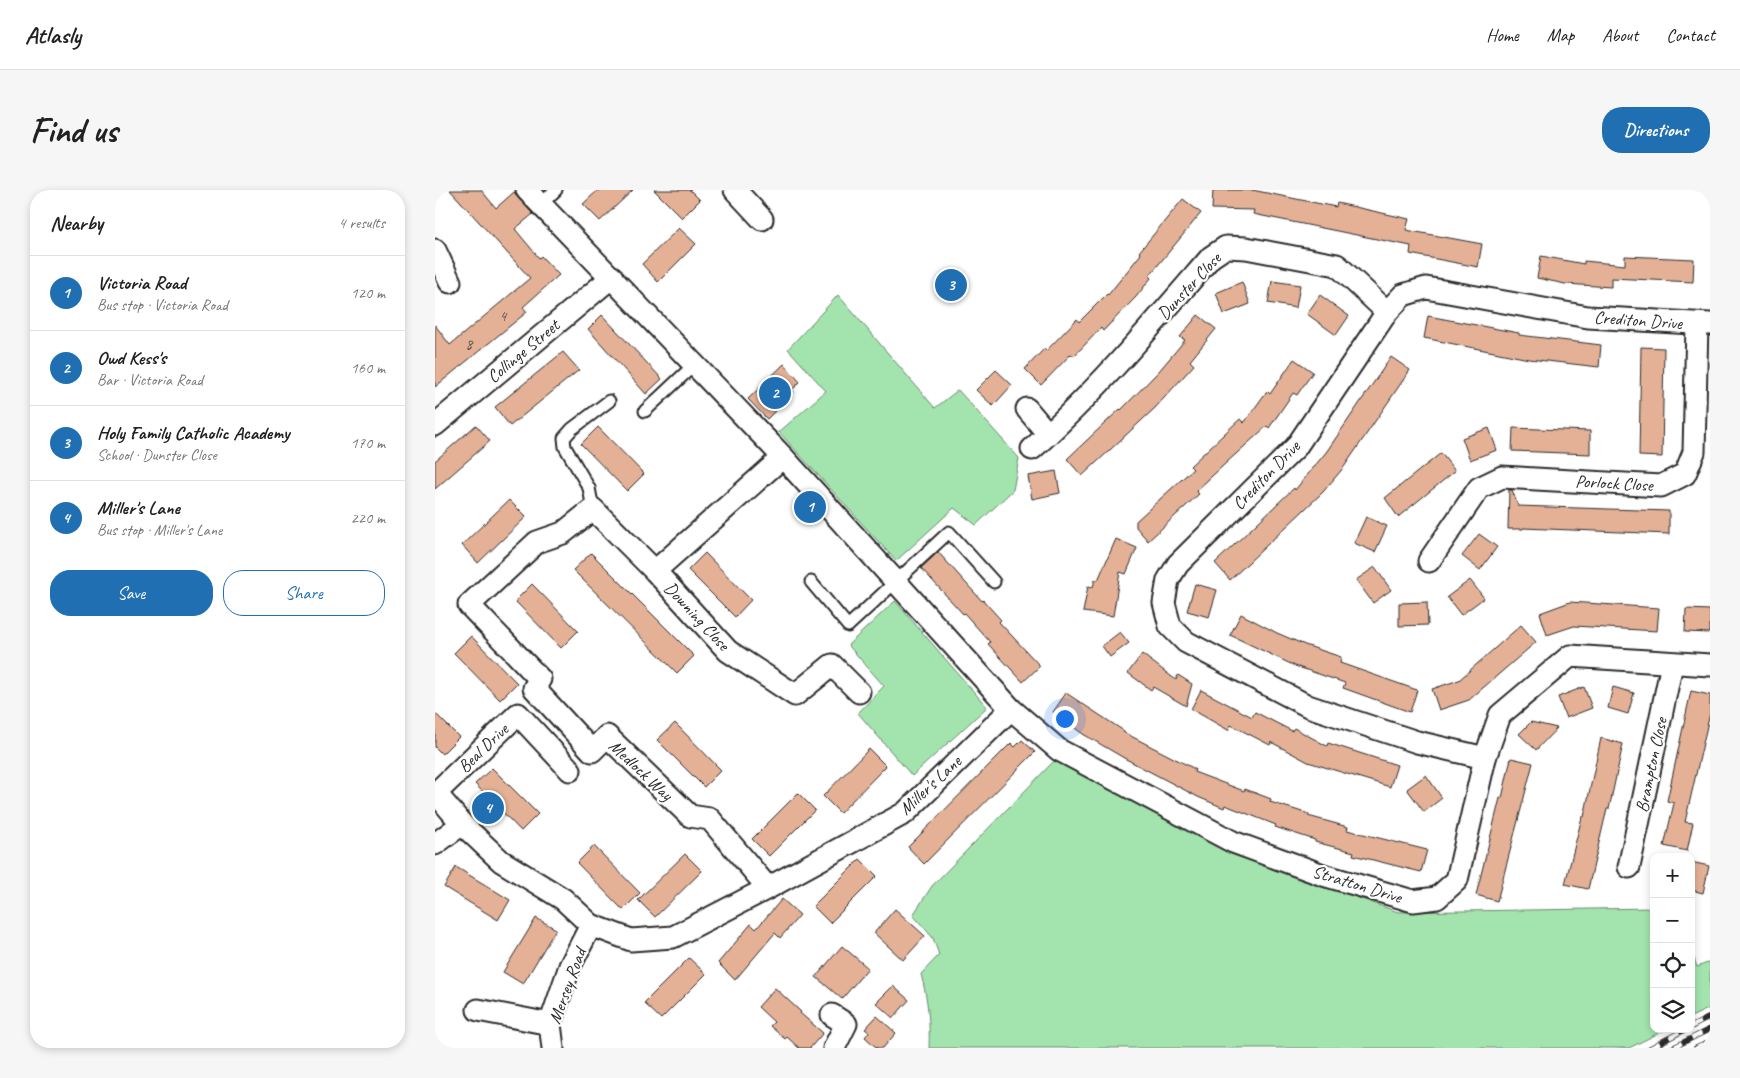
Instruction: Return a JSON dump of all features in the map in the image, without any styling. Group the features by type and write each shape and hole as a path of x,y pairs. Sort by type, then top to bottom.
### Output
{"street":[{"path":"735,190 761,219"},
{"name":"Stratton Drive","path":"541,195 611,277 783,457 1011,709 1059,750 1233,842 1323,875 1413,901 1437,898 1457,880 1485,758 1501,715 1570,656 1710,665"},
{"name":"Dunster Close","path":"1032,448 1132,349 1211,257 1226,247 1246,248 1337,265 1387,312"},
{"path":"435,250 450,282"},
{"name":"Collinge Street","path":"435,425 611,277"},
{"name":"Crediton Drive","path":"1485,758 1417,742 1309,706 1186,642 1170,626 1164,603 1168,580 1178,564 1296,447 1387,312 1403,295 1426,288 1587,317 1703,324"},
{"name":"Porlock Close","path":"1429,561 1479,488 1502,477 1661,486 1685,474 1694,452 1703,324"},
{"path":"1027,409 1048,434"},
{"name":"Downing Close","path":"655,570 783,457"},
{"path":"518,714 540,694 534,688 540,679 469,605 537,542 563,533 593,509"},
{"name":"Downing Close","path":"593,509 655,570 727,651 795,695 832,665 859,692"},
{"name":"Brampton Close","path":"1629,867 1672,664"},
{"name":"Medlock Way","path":"540,694 592,751 607,736 690,816 709,819 768,888"},
{"name":"Miller's Lane","path":"435,792 462,824 501,861 563,899 591,925 631,940 673,937 768,888 905,812 1011,709"},
{"name":"Beal Drive","path":"435,792 518,714 571,770"},
{"path":"435,844 462,824"},
{"name":"Mersey Road","path":"553,1048 550,1024 570,966 591,925"},
{"path":"478,1010 550,1024"},
{"path":"832,1015 846,1024 834,1048"}],"lane":[{"path":"645,411 695,364"},
{"path":"593,509 589,488 565,447 565,438 572,429 609,401"},
{"path":"811,582 848,626 949,532 994,582"}],"green space":[{"path":"838,295 935,408 958,390 1019,458 1013,490 976,525 954,508 896,561 779,432 826,391 788,349"},
{"path":"895,601 987,707 912,776 858,713 884,686 848,645"},
{"path":"1055,760 1222,849 1398,912 1650,908 1650,1033 1659,1033 1629,1048 929,1048 928,1011 921,974 939,955 933,938 913,915 932,886"},
{"path":"1695,961 1697,967 1710,962 1710,1008 1695,1015"}],"building":[{"path":"450,190 481,190 496,208 514,192 533,214 515,229 539,258 541,256 559,275 523,307 527,312 435,387 435,325 450,345 530,278"},
{"path":"598,190 633,190 600,221 583,204"},
{"path":"654,190 690,190 700,200 682,218"},
{"path":"1213,190 1252,190 1336,207 1337,203 1409,219 1406,230 1482,244 1478,267 1410,254 1411,246 1253,214 1254,210 1212,209"},
{"path":"1183,199 1201,213 1149,276 1151,278 1136,297 1103,331 1101,328 1074,356 1071,354 1041,385 1025,369 1044,349 1046,351 1077,319 1079,322 1108,295 1141,254 1139,252"},
{"path":"679,228 696,244 658,282 642,264"},
{"path":"1541,256 1584,264 1584,261 1625,265 1625,256 1694,259 1693,282 1611,278 1611,287 1565,284 1537,278"},
{"path":"1272,281 1300,285 1296,308 1268,303"},
{"path":"1242,282 1250,304 1224,314 1216,293"},
{"path":"1320,295 1349,316 1336,335 1307,314"},
{"path":"602,315 662,379 646,394 588,329"},
{"path":"1198,315 1216,329 1190,361 1194,365 1155,408 1082,476 1067,459 1121,410 1159,371 1185,340 1180,337"},
{"path":"1428,316 1519,333 1519,335 1601,345 1599,367 1529,359 1424,338"},
{"path":"1641,347 1664,348 1662,457 1639,456"},
{"path":"563,352 579,370 510,426 495,407"},
{"path":"1391,357 1410,370 1344,467 1323,492 1230,580 1215,563 1294,488 1295,490 1327,451"},
{"path":"1294,359 1313,372 1297,395 1293,393 1269,428 1267,426 1196,491 1199,494 1148,541 1136,527 1136,521 1193,469 1190,466 1240,419 1244,423 1267,391 1270,394"},
{"path":"784,364 800,382 792,390 794,392 767,419 748,399"},
{"path":"996,370 1012,385 993,406 976,390"},
{"path":"476,425 490,441 435,489 435,461"},
{"path":"598,427 644,474 627,491 581,444"},
{"path":"1489,428 1497,450 1470,460 1462,438"},
{"path":"1513,428 1590,431 1590,454 1512,451"},
{"path":"1441,453 1455,471 1398,517 1385,498"},
{"path":"1056,471 1060,493 1032,499 1028,476"},
{"path":"1509,490 1512,490 1518,506 1669,511 1669,534 1508,529"},
{"path":"509,500 526,517 478,563 462,545"},
{"path":"1366,517 1387,526 1375,552 1354,543"},
{"path":"1479,534 1497,547 1480,570 1462,556"},
{"path":"1116,539 1137,548 1126,574 1120,572 1113,616 1083,612 1088,586 1093,587 1095,580 1098,580"},
{"path":"938,552 1001,620 999,622 1040,666 1023,682 988,644 990,642 921,568"},
{"path":"591,553 694,656 677,673 573,570"},
{"path":"705,553 751,600 735,617 688,570"},
{"path":"1375,567 1391,590 1373,603 1356,580"},
{"path":"1470,580 1484,598 1461,615 1447,597"},
{"path":"532,584 578,631 561,648 515,601"},
{"path":"1195,584 1217,590 1209,617 1187,611"},
{"path":"1427,602 1428,625 1399,626 1399,603"},
{"path":"1570,602 1659,608 1657,631 1574,626 1547,635 1540,613"},
{"path":"1686,609 1710,610 1710,633 1685,632"},
{"path":"1241,614 1277,633 1341,657 1340,663 1417,690 1410,712 1343,688 1345,683 1295,666 1230,635"},
{"path":"1521,625 1536,642 1469,700 1439,710 1432,689 1459,680"},
{"path":"1120,632 1129,643 1110,657 1102,646"},
{"path":"471,636 517,683 500,700 454,653"},
{"path":"1142,654 1176,680 1178,675 1192,684 1186,706 1153,687 1151,690 1128,673"},
{"path":"1584,687 1592,708 1566,718 1558,697"},
{"path":"1613,687 1634,693 1628,714 1608,708"},
{"path":"1201,690 1252,717 1255,712 1292,731 1294,728 1327,746 1328,743 1397,765 1390,787 1308,762 1271,742 1270,745 1231,725 1228,730 1191,709"},
{"path":"1691,691 1710,695 1710,713 1685,822 1693,823 1687,851 1664,846 1674,803 1667,801"},
{"path":"1066,693 1123,732 1195,769 1194,772 1271,799 1270,802 1309,814 1308,816 1348,827 1347,830 1427,850 1421,872 1353,855 1354,852 1315,842 1315,840 1275,827 1276,825 1225,805 1224,808 1198,797 1083,734 1053,712"},
{"path":"435,713 459,737 442,754 435,747"},
{"path":"1531,722 1557,728 1536,750 1519,734"},
{"path":"675,723 721,770 704,787 657,740"},
{"path":"1601,738 1623,744 1609,809 1607,809 1588,889 1565,884 1582,817 1584,817"},
{"path":"1022,740 1035,752 924,864 908,847 1011,743 1015,747"},
{"path":"869,749 886,766 840,813 823,796"},
{"path":"1511,758 1533,763 1497,901 1476,895"},
{"path":"492,768 538,814 521,831 475,784"},
{"path":"1426,775 1442,798 1424,812 1407,789"},
{"path":"798,793 815,810 769,856 752,839"},
{"path":"594,846 640,893 623,910 577,863"},
{"path":"685,854 702,871 655,917 638,900"},
{"path":"860,859 877,876 830,923 813,906"},
{"path":"1695,863 1709,866 1703,893 1695,891"},
{"path":"456,867 510,900 498,920 444,887"},
{"path":"782,899 800,915 780,938 775,933 735,980 718,963 751,924 756,929"},
{"path":"895,909 925,936 903,960 874,933"},
{"path":"536,918 556,929 523,984 503,972"},
{"path":"842,946 868,968 842,999 816,977"},
{"path":"689,958 706,974 661,1019 644,1003"},
{"path":"893,986 909,1000 893,1018 876,1003"},
{"path":"775,988 823,1033 810,1048 799,1048 787,1037 785,1039 770,1026 774,1022 758,1007"},
{"path":"877,1016 896,1033 883,1048 877,1048 865,1037 869,1032 865,1029"}],"railway":[{"path":"1695,1025 1710,1017"},
{"path":"1672,1048 1710,1029"},
{"path":"1650,1048 1678,1033"},
{"path":"1696,1048 1710,1042"}],"place":[{"name":"Holy Family Catholic Academy","path":"951,285"},
{"name":"Owd Kess's","path":"775,393"},
{"name":"Victoria Road","path":"810,507"},
{"name":"Miller's Lane","path":"488,808"}]}
